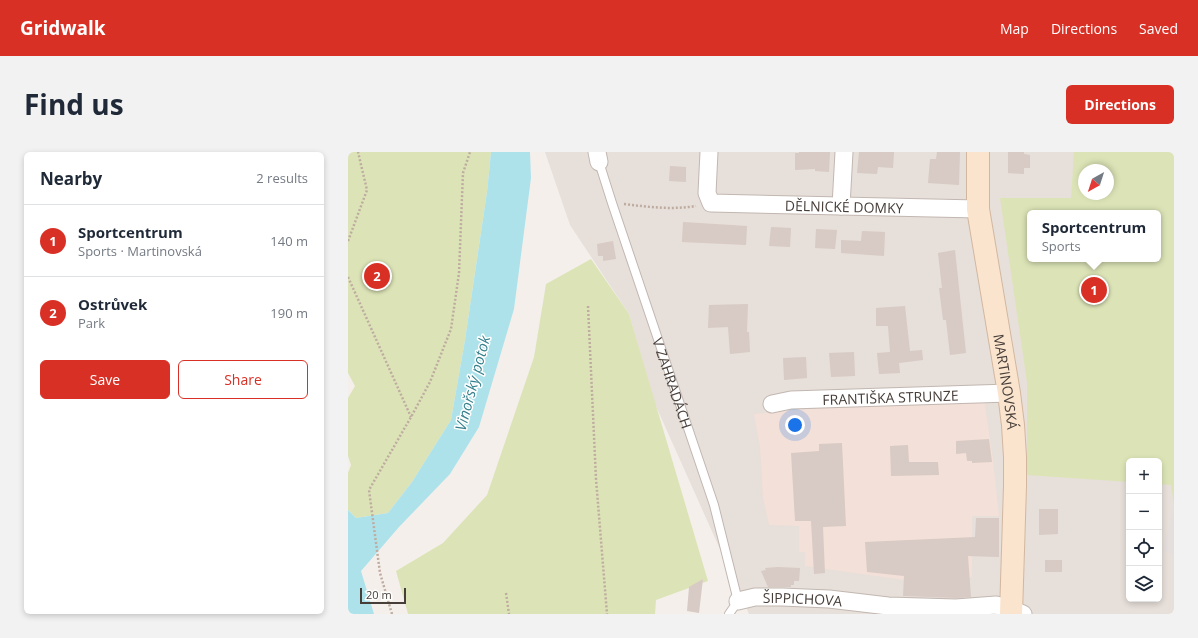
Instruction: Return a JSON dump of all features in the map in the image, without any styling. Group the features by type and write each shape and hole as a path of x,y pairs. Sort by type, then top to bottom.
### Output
{"street":[{"name":"DĚLNICKÉ DOMKY","path":"709,152 707,193 711,203 978,209"},
{"path":"841,206 844,152"},
{"name":"MARTINOVSKÁ","path":"978,152 978,209 1009,393 1015,457 1015,612"},
{"name":"FRANTIŠKA STRUNZE","path":"772,404 791,400 1009,393"},
{"name":"ŠIPPICHOVA","path":"733,608 755,597 782,597 888,606 956,608 996,605 1015,612"}],"lane":[{"name":"V ZAHRADÁCH","path":"598,157 612,203 714,505 733,608"}],"path":[{"path":"348,241 367,190 358,152"},
{"path":"392,614 380,573 369,490 430,382 451,329 459,273 463,173 470,152"},
{"path":"612,203 660,209 681,209"},
{"path":"348,277 411,417"},
{"path":"588,306 596,479 607,614"},
{"path":"506,593 509,614"}],"shaded area":[{"path":"545,152 1174,152 1174,614 749,614 655,404 629,314 570,225"},
{"path":"984,399 999,516 972,516 972,577 953,583 904,580 805,566 805,552 799,552 799,526 769,525 763,498 760,447 754,414 840,406"},
{"path":"1174,505 1174,554 1163,551"}],"green space":[{"path":"348,152 491,152 487,192 465,340 451,420 412,482 388,513 356,518 348,510 348,473 351,465 348,456 348,398 355,386 348,373"},
{"path":"1074,152 1174,152 1174,505 1171,485 1162,484 1162,458 1126,458 1126,482 1027,475 1027,382 1000,198 1071,198"},
{"path":"591,259 629,314 708,581 656,600 655,614 408,614 396,571 443,543 487,495 534,357 546,284"}],"water":[{"name":"Vinořský potok","path":"491,152 530,152 531,178 514,309 479,427 450,474 399,527 361,571 374,614 348,614 348,510 356,518 388,513 412,482 451,420 465,340 487,192"}],"building":[{"path":"830,152 829,172 815,171 815,169 795,170 795,153"},
{"path":"859,152 894,152 893,168 878,167 877,174 857,173"},
{"path":"937,152 960,152 959,185 928,183 930,159 936,159"},
{"path":"1008,152 1024,152 1024,154 1030,155 1030,168 1024,168 1024,174 1008,173"},
{"path":"670,166 686,167 686,182 669,181"},
{"path":"683,222 747,226 746,245 682,242"},
{"path":"771,227 791,228 790,247 769,246"},
{"path":"816,229 837,230 835,249 815,248"},
{"path":"862,231 885,232 884,256 841,253 841,240 861,241"},
{"path":"613,241 616,259 603,261 603,256 598,256 597,244"},
{"path":"955,250 966,353 950,355 946,320 943,320 939,288 942,288 938,253"},
{"path":"748,304 747,332 749,332 750,352 730,354 728,327 708,328 709,305"},
{"path":"905,306 910,351 922,350 923,360 899,363 900,373 879,374 877,353 890,352 888,326 876,326 876,308"},
{"path":"854,352 855,376 831,377 829,353"},
{"path":"806,357 807,378 784,380 783,358"},
{"path":"989,439 992,462 972,463 972,461 967,461 966,453 956,454 956,441"},
{"path":"842,443 846,526 823,527 825,573 814,574 811,521 795,521 791,453 819,451 819,444"},
{"path":"908,445 909,462 938,462 939,475 891,476 890,446"},
{"path":"1039,509 1058,509 1058,534 1039,535"},
{"path":"976,518 999,518 999,557 968,556 971,597 956,598 903,596 904,576 867,572 865,542 975,537"},
{"path":"1045,560 1062,560 1062,572 1045,572"},
{"path":"765,568 800,568 799,581 794,581 794,585 791,585 791,587 768,587 761,571 766,570"},
{"path":"703,579 699,613 687,611 689,587"}],"place":[{"name":"Ostrůvek","path":"377,276"},
{"name":"Sportcentrum","path":"1094,290"}]}
